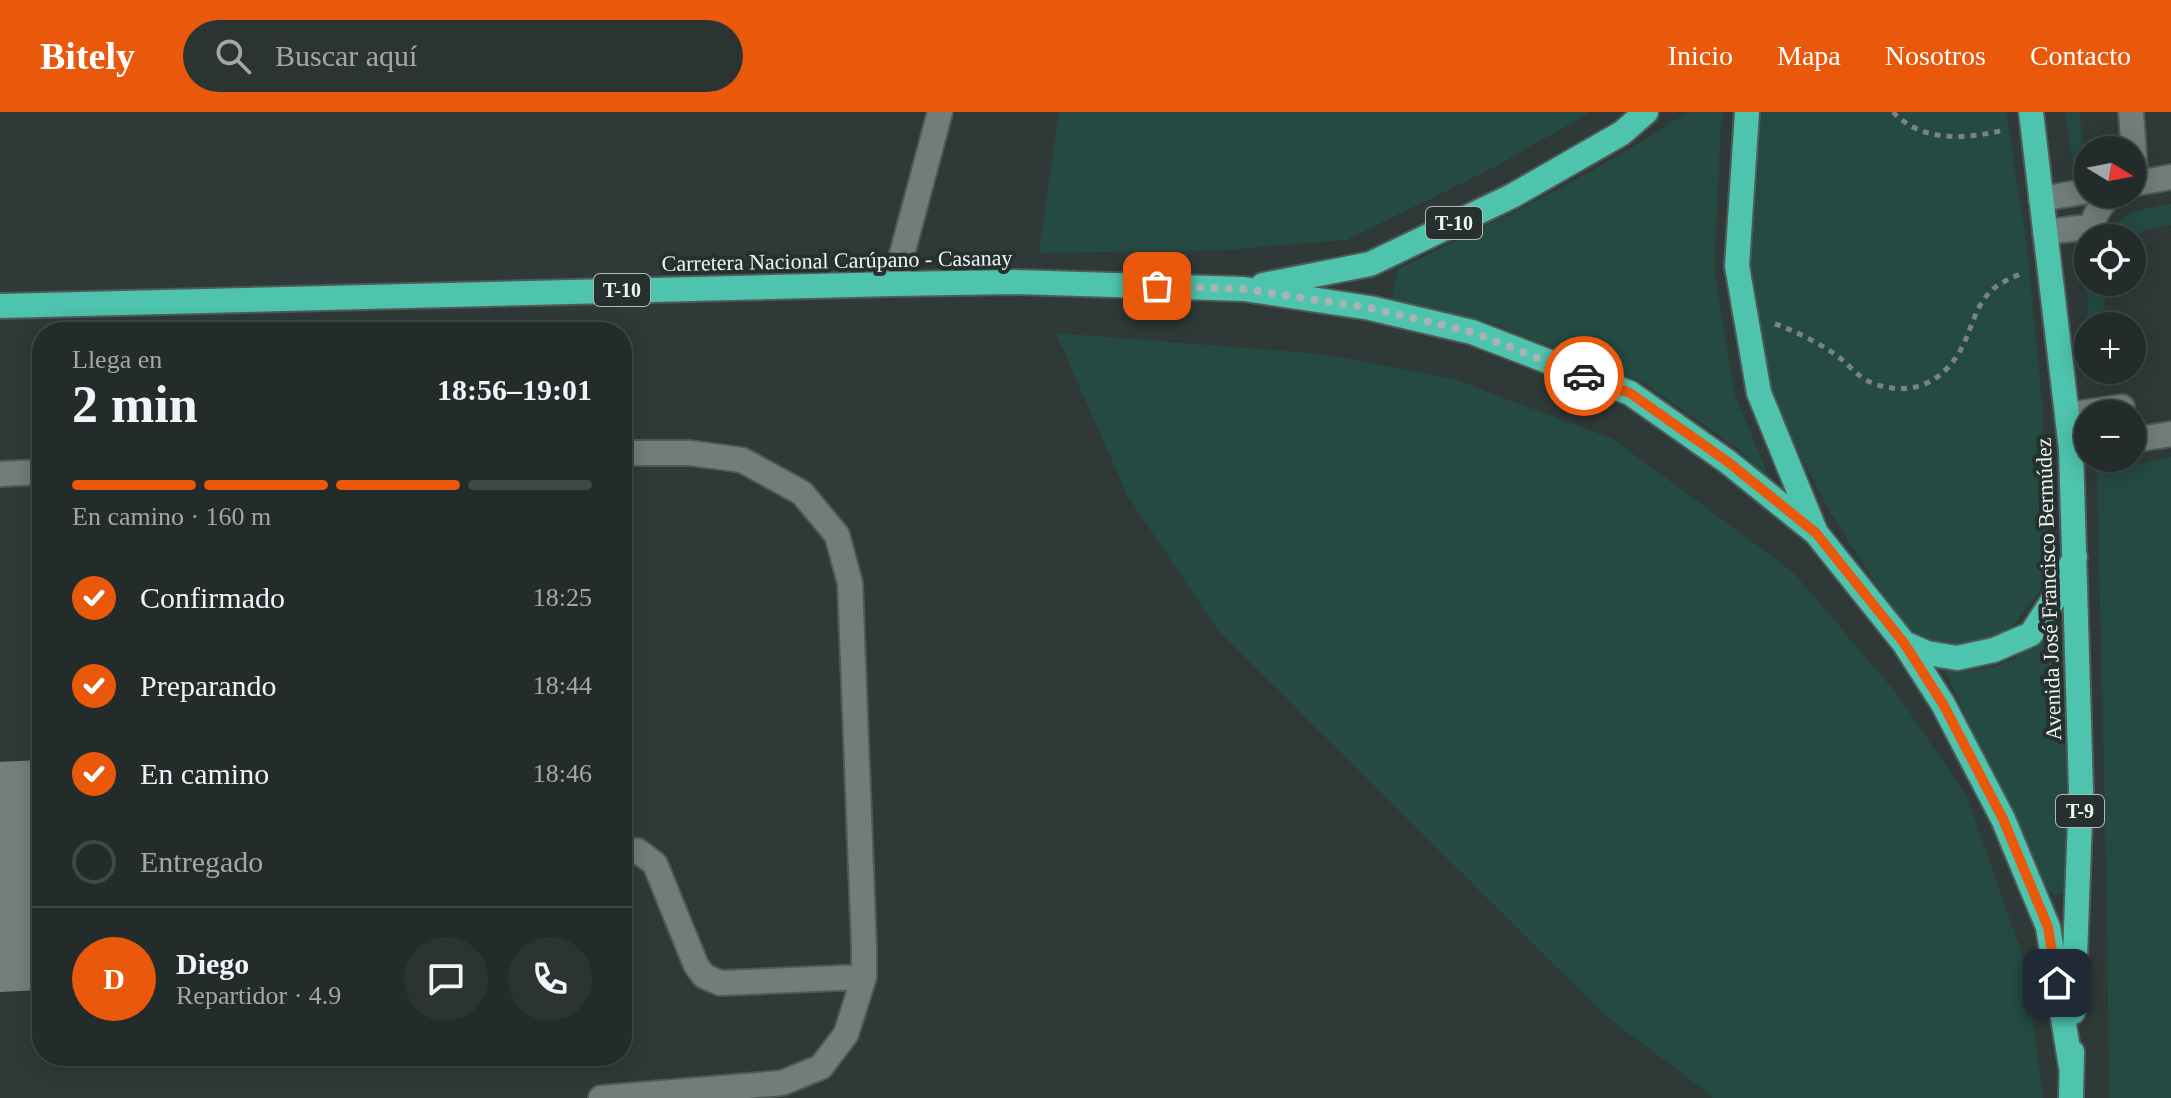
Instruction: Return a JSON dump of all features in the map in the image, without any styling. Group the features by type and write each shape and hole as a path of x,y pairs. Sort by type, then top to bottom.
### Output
{"highway":[{"name":"Carretera Nacional Carúpano - Casanay","path":"1244,289 1370,264 1512,196 1622,133 1646,112"},
{"name":"Avenida José Francisco Bermúdez","path":"1747,112 1737,266 1759,393 1816,533 1904,643 1943,704 2003,819 2048,927 2071,1067"},
{"name":"Avenida José Francisco Bermúdez","path":"2031,117 2067,415 2074,433"},
{"name":"Carretera Nacional Carúpano - Casanay","path":"0,306 1014,282 1244,289 1370,308 1472,332 1630,393 1728,462 1816,533"},
{"name":"Avenida José Francisco Bermúdez","path":"2071,1098 2081,791 2076,555 2079,472"},
{"name":"T-9","path":"1904,643 1927,653 1957,658 1994,650 2031,634 2052,602 2076,555"}],"street":[{"path":"894,284 940,112"},
{"path":"2131,112 2132,136"},
{"path":"2146,181 2171,177"},
{"path":"2041,199 2074,193"},
{"path":"2045,232 2074,229"},
{"path":"2067,415 2074,414"},
{"path":"2146,438 2171,434"},
{"path":"601,1098 782,1083 821,1067 846,1034 864,977 850,583 837,535 802,493 742,460 690,453 632,453"},
{"path":"0,474 32,472"},
{"path":"632,851 638,851 655,864 696,965 704,976 720,983 864,977"}],"path":[{"path":"1893,112 1901,121 1916,128 1957,137 1974,137 2031,117"},
{"path":"1747,328 1770,322 1790,329 1840,358 1857,375 1875,384 1901,388 1925,386 1953,362 1990,291 2018,275 2049,264"}],"green space":[{"path":"1059,112 1591,112 1487,171 1346,240 1225,250 1039,253"},
{"path":"1688,112 1724,112 1714,268 1735,395 1774,489 1741,451 1643,382 1485,321 1392,300 1398,269 1582,176"},
{"path":"1760,112 2006,112 2027,247 2042,403 2050,555 2039,592 2010,629 1958,644 1928,639 1905,629 1830,512 1767,392 1746,268 1756,126"},
{"path":"2065,112 2079,112 2082,136 2074,136 2074,172"},
{"path":"2171,204 2171,225 2146,230 2146,224 2117,224 2143,209"},
{"path":"2087,296 2105,296 2105,312 2088,312"},
{"path":"1056,333 1322,354 1454,379 1613,439 1793,572 1897,694 1967,797 2025,963 2043,1098 1712,1098 1603,1014 1217,629 1127,495"},
{"path":"2171,457 2171,1098 2109,1098 2097,473 2146,472 2146,462"},
{"path":"2065,619 2073,723 2063,894 2054,896 2020,835 1943,666 1970,670 2001,664 2035,646"}],"runway":[{"path":"0,877 32,875"}],"way so far":[{"path":"1157,286 1244,289 1370,308 1472,332 1584,376"}],"route":[{"path":"1584,376 1630,393 1728,462 1816,533 1904,643 1943,704 2003,819 2048,927 2057,983"}]}
